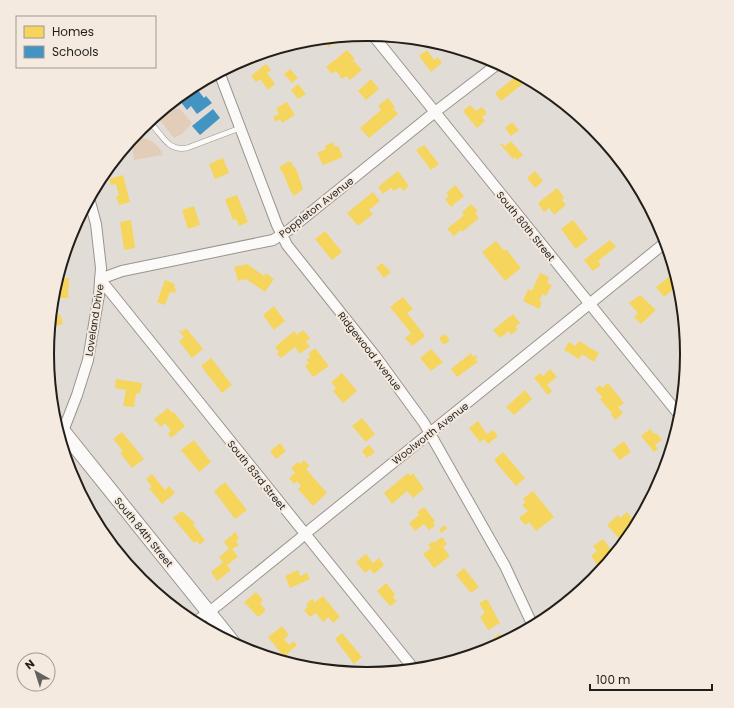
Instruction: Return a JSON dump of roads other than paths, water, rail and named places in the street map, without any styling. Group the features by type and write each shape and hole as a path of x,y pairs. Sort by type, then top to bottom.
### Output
{"main road":[{"name":"South 84th Street","path":"66,439 225,633"}],"street":[{"name":"South 80th Street","path":"378,42 675,409"},
{"name":"Poppleton Avenue","path":"100,279 122,271 268,242 282,235 435,112 493,68"},
{"name":"Ridgewood Avenue","path":"221,77 282,235 311,276 376,356 430,433 505,566 530,620"},
{"name":"Loveland Drive","path":"62,424 77,395 88,360 93,336 101,268 96,224 91,206"},
{"name":"Woolworth Avenue","path":"200,618 661,246"},
{"name":"South 83rd Street","path":"100,279 410,664"}],"lane":[{"path":"154,127 169,144 179,149 187,148 240,128"}]}
